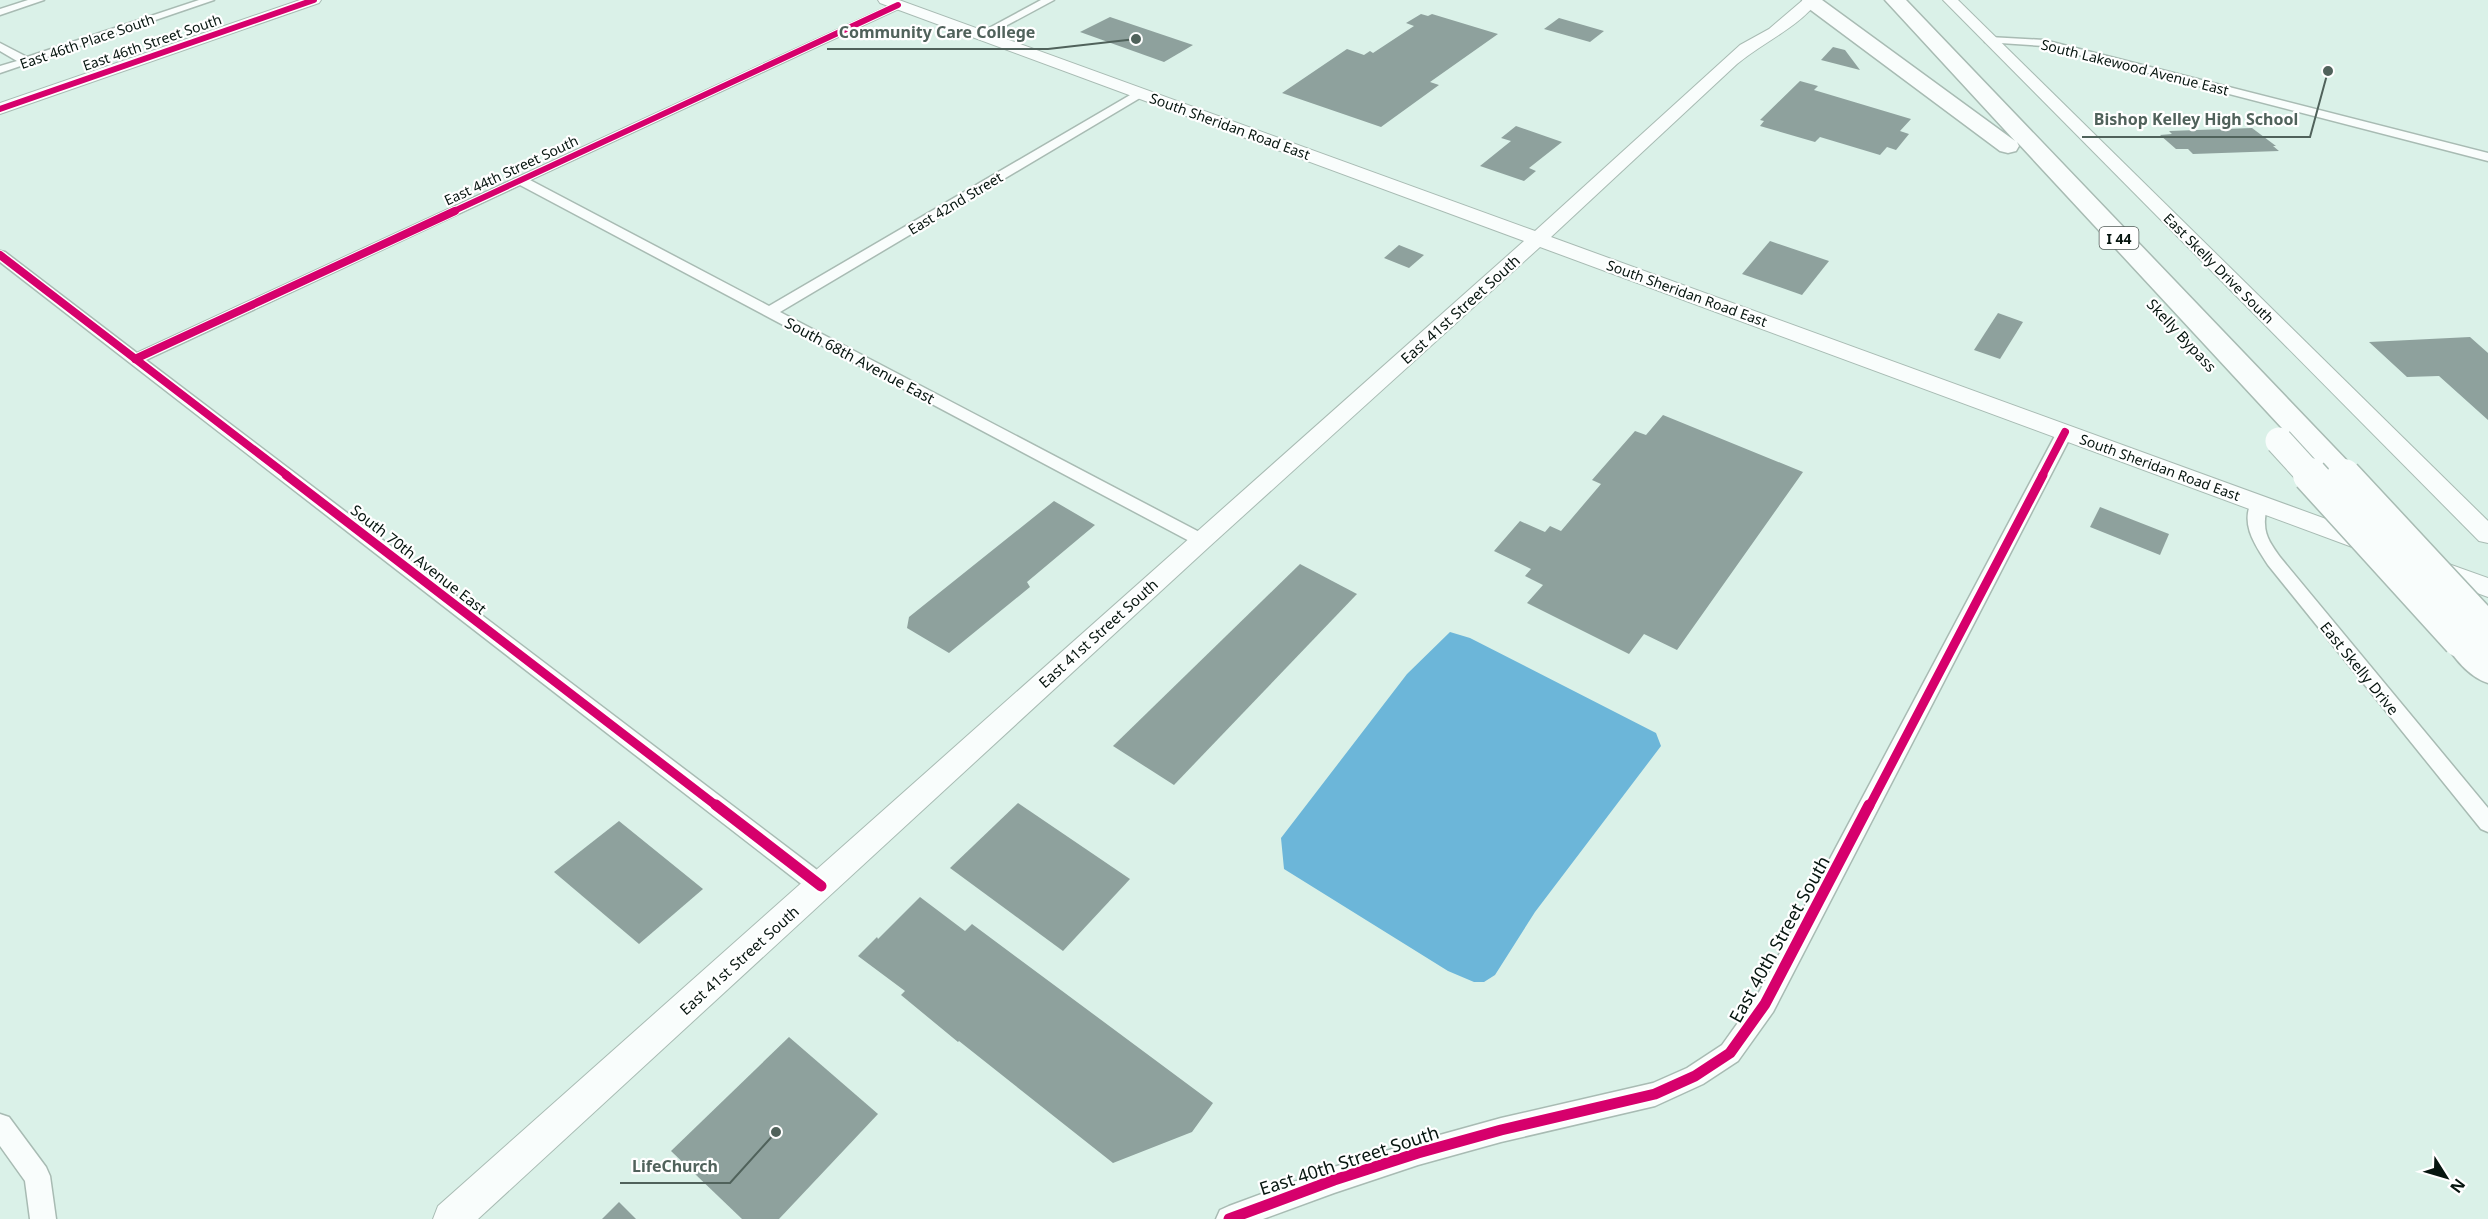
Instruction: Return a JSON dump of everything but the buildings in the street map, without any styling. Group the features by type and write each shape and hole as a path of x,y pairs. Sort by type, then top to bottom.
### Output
{"highway":[{"path":"1811,0 2008,146"},
{"name":"Skelly Bypass","path":"1875,0 2278,441 2474,635"},
{"name":"Skelly Bypass","path":"1895,0 2344,476 2474,635 2488,670"},
{"path":"1781,16 1820,17 1838,21"}],"main road":[{"name":"East 46th Street South","path":"0,109 314,0"},
{"name":"East 41st Street South","path":"451,1219 1781,16 1811,0"},
{"name":"East Skelly Drive South","path":"1950,0 2488,535"},
{"name":"South Sheridan Road East","path":"892,2 2488,588"}],"street":[{"path":"0,12 39,0"},
{"name":"East 46th Place South","path":"0,70 209,0"},
{"path":"981,35 1049,0"},
{"name":"East 44th Street South","path":"135,359 520,180 892,2"},
{"name":"South Lakewood Avenue East","path":"1989,40 2044,43 2488,157"},
{"path":"0,45 26,61"},
{"name":"East 42nd Street","path":"769,312 1141,93"},
{"name":"South 68th Avenue East","path":"520,180 1201,540"},
{"name":"South 70th Avenue East","path":"0,255 821,886"},
{"name":"East 40th Street South","path":"1229,1219 1334,1180 1418,1153 1501,1130 1655,1094 1695,1076 1730,1053 1765,1004 2065,432"},
{"name":"East Skelly Drive","path":"2259,503 2255,519 2257,536 2274,561 2488,823"},
{"path":"0,1126 37,1176 44,1219"}],"water":[{"path":"1450,632 1470,638 1656,733 1661,746 1535,912 1495,975 1484,982 1474,982 1448,971 1284,869 1281,838 1407,674"}],"cycle path":[{"path":"0,109 314,0"},
{"path":"135,359 898,5"},
{"path":"0,255 821,886"},
{"path":"1229,1219 1334,1180 1418,1153 1501,1130 1655,1094 1695,1076 1730,1053 1765,1004 2065,432"}],"place":[{"name":"Community Care College","path":"1136,39"},
{"name":"Bishop Kelley High School","path":"2328,71"},
{"name":"LifeChurch","path":"776,1132"}]}
